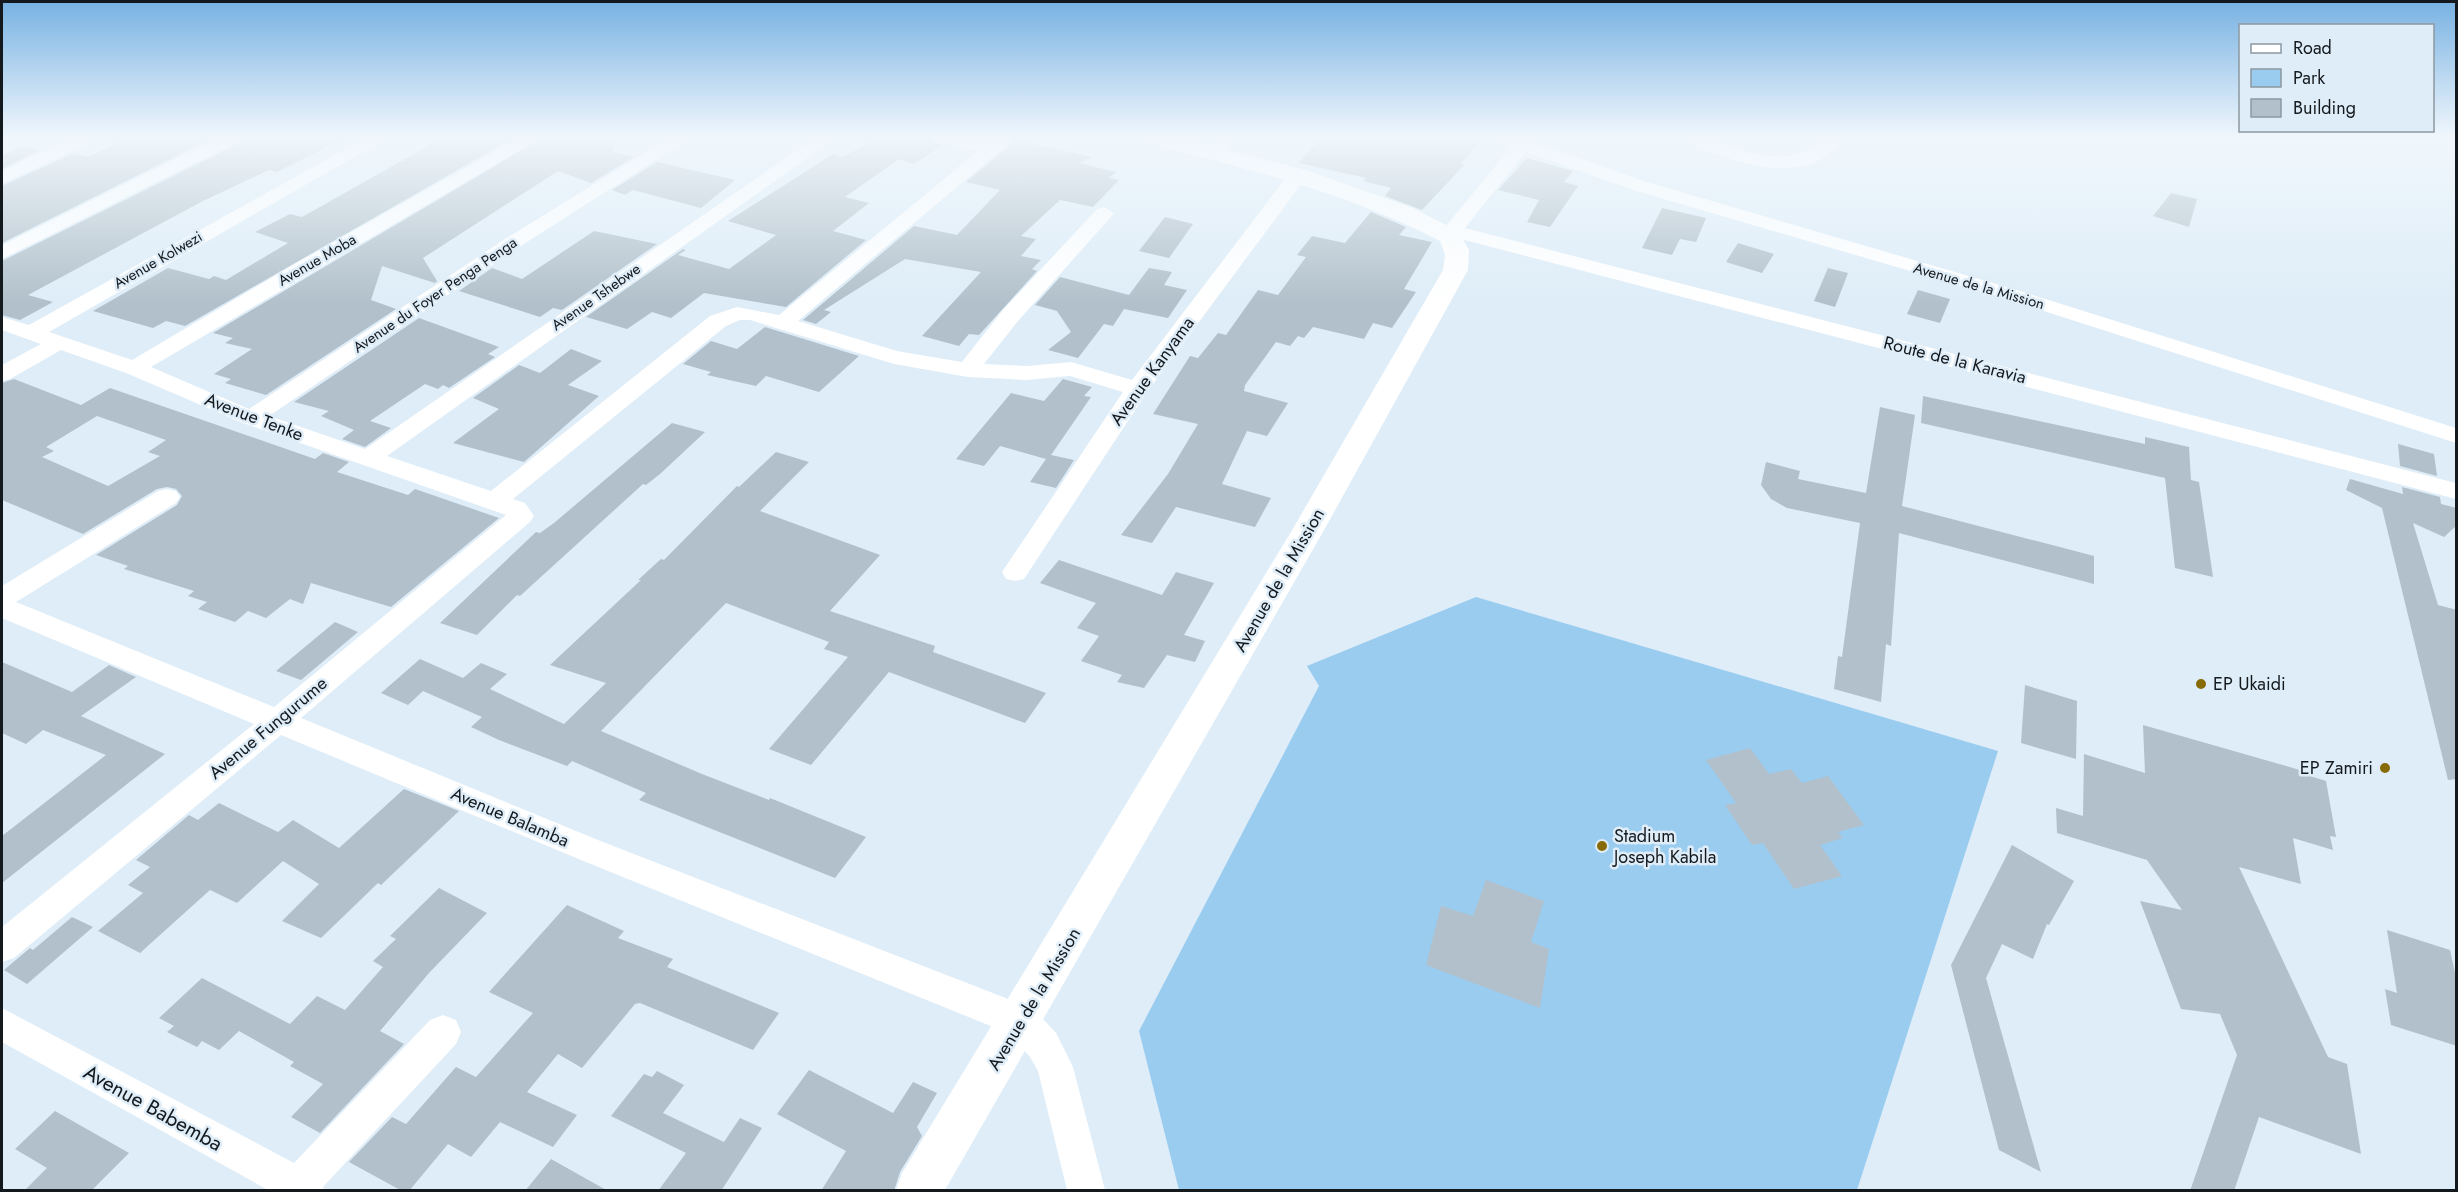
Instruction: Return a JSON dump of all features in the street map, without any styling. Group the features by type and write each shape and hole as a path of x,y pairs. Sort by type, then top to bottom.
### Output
{"street":[{"path":"2,253 122,193"},
{"name":"Avenue Kolwezi","path":"31,333 281,193"},
{"name":"Avenue Moba","path":"134,368 305,266 435,193"},
{"name":"Avenue du Foyer Penga Penga","path":"251,418 512,243 593,193"},
{"name":"Avenue Tshebwe","path":"367,459 747,193"},
{"path":"783,323 939,193"},
{"name":"Avenue Kanyama","path":"1015,572 1137,389 1285,193"},
{"path":"1348,193 1405,213 1450,234 1483,193"},
{"name":"Avenue de la Mission","path":"1662,193 2013,296 2457,436"},
{"path":"968,370 1010,316 1104,213"},
{"name":"Avenue de la Mission","path":"919,1191 1021,1021 1454,276 1458,255 1450,234"},
{"name":"Route de la Karavia","path":"1450,234 2457,491"},
{"path":"502,504 718,321 732,314 744,313 783,323 894,357 968,370 1015,373 1071,369 1137,389"},
{"name":"Avenue Tenke","path":"2,323 134,368 251,418 502,504"},
{"path":"2,374 58,343"},
{"path":"2,598 167,496"},
{"name":"Avenue Fungurume","path":"2,947 279,720 521,516 516,509 502,504"},
{"name":"Avenue Balamba","path":"2,607 592,851 1021,1021"},
{"path":"1021,1021 1043,1045 1055,1067 1086,1191"},
{"name":"Avenue Babemba","path":"2,1024 301,1189"},
{"path":"301,1189 443,1032"}],"green space":[{"name":"Stadium Joseph Kabila","path":"1476,597 1998,751 1857,1190 1179,1190 1139,1031 1319,686 1307,666"}],"building":[{"path":"2,193 103,193 2,243"},
{"path":"140,193 221,193 28,295 53,302 20,320 2,315 2,261"},
{"path":"345,193 418,193 185,326 166,321 153,328 93,311 168,268 209,279 214,276 226,280 288,243 255,232 290,214 302,217"},
{"path":"450,193 524,193 423,258 437,281 435,283 382,266 371,300 396,309 266,395 225,383 231,379 214,374 252,349 225,343 233,338 213,333"},
{"path":"643,193 720,193 701,208"},
{"path":"772,193 851,193 845,197 869,203 833,231 866,240 786,307 704,293 671,318 652,312 627,329 586,317 683,249 686,250 678,255 729,269 776,235 728,221"},
{"path":"997,193 1107,193 1093,207 1060,200 1021,236 1036,239 1021,256 1041,260 1032,269 1037,271 979,335 969,334 959,346 922,336 981,272 905,259 824,310 831,312 816,324 803,320 914,226 957,235"},
{"path":"1388,193 1438,193 1422,210 1385,196"},
{"path":"1509,193 1573,193 1550,227 1527,222 1539,200"},
{"path":"2171,193 2197,199 2189,227 2153,216"},
{"path":"1662,208 1706,218 1696,242 1680,239 1672,255 1642,248"},
{"path":"1371,212 1406,227 1399,235 1432,242 1404,289 1416,292 1392,328 1373,323 1364,339 1313,327 1304,338 1298,336 1290,346 1276,342 1245,385 1244,391 1288,403 1267,436 1247,431 1222,484 1271,498 1255,527 1176,507 1152,543 1121,535 1168,474 1198,424 1153,414 1190,356 1198,358 1218,333 1226,335 1258,290 1278,295 1306,257 1297,255 1312,236 1345,243"},
{"path":"1165,217 1193,224 1169,258 1139,251"},
{"path":"594,231 657,244 562,310 553,308 540,317 459,291 492,268 522,279"},
{"path":"1738,243 1774,254 1762,273 1726,262"},
{"path":"1149,268 1172,272 1164,285 1187,290 1168,318 1124,309 1113,326 1104,324 1078,358 1048,350 1071,332 1057,311 1035,305 1060,277 1129,295"},
{"path":"1828,268 1848,273 1835,307 1814,301"},
{"path":"1918,290 1950,299 1940,323 1907,314"},
{"path":"419,318 499,347 488,354 495,357 449,388 443,385 438,389 425,384 370,421 391,428 365,447 342,439 354,430 321,416 329,411 294,402"},
{"path":"765,327 859,356 819,392 766,376 756,386 707,375 711,372 683,364 711,341 737,349"},
{"path":"571,349 602,361 568,385 599,396 524,462 453,443 499,409 473,398 519,365 540,373"},
{"path":"14,379 81,405 110,388 315,459 323,453 349,462 337,472 408,495 415,489 499,518 391,607 311,583 303,604 290,599 266,618 248,611 235,622 198,609 207,602 188,596 194,591 124,569 128,566 96,555 177,505 182,496 176,489 167,487 157,489 83,534 2,500 2,383","holes":["97,416 166,440 148,452 160,456 108,486 42,457 54,451 46,447"]},
{"path":"1063,379 1092,387 1084,396 1091,397 1051,455 1074,460 1056,488 1030,482 1046,459 1000,446 984,466 956,459 1011,393 1044,401"},
{"path":"1923,396 2145,444 2145,437 2189,447 2191,480 2199,482 2213,577 2175,568 2165,478 1921,423"},
{"path":"1880,407 1915,415 1902,506 2094,556 2094,584 1899,533 1891,646 1886,644 1881,702 1834,689 1838,656 1842,657 1860,523 1787,508 1771,499 1761,485 1766,462 1800,471 1798,479 1866,493"},
{"path":"672,423 705,432 660,474 646,485 643,484 520,596 517,595 477,635 440,623 536,532 540,533 554,523"},
{"path":"2398,444 2434,454 2437,476 2400,466"},
{"path":"776,452 809,462 760,511 880,555 830,611 935,646 933,652 1046,693 1025,723 889,672 811,765 769,749 848,657 824,649 829,642 726,603 601,731 702,774 769,800 770,798 866,837 835,878 639,800 646,793 572,761 567,766 499,740 471,727 482,717 423,691 408,705 381,693 420,659 463,678 481,663 507,674 490,689 564,724 606,683 550,665 641,580 638,580 661,559 664,560 737,486 739,487"},
{"path":"2350,479 2403,494 2402,487 2440,497 2441,504 2457,508 2457,525 2444,537 2413,523 2438,605 2457,610 2457,779 2448,780 2382,508 2346,490"},
{"path":"1059,560 1162,595 1176,572 1214,583 1184,635 1205,641 1195,662 1167,655 1144,688 1117,682 1122,675 1081,661 1099,636 1077,628 1096,603 1040,583"},
{"path":"335,622 358,632 301,680 276,671"},
{"path":"2,662 72,692 109,665 136,677 81,716 165,754 2,883 2,836 106,755 43,730 26,744 2,733"},
{"path":"2025,685 2077,701 2076,759 2021,743"},
{"path":"2143,725 2300,770 2300,773 2326,781 2336,837 2330,836 2333,850 2293,838 2301,884 2239,867 2328,1057 2347,1064 2361,1154 2259,1117 2234,1191 2190,1191 2237,1055 2220,1014 2181,1009 2140,901 2182,910 2147,860 2057,833 2056,808 2083,816 2084,754 2145,773"},
{"path":"1750,748 1769,774 1791,769 1802,783 1828,776 1864,825 1838,832 1843,838 1820,845 1842,876 1794,889 1763,843 1752,845 1725,805 1736,803 1706,760"},
{"path":"404,789 459,811 381,885 378,883 321,938 282,921 319,884 283,861 237,903 210,890 140,953 98,931 143,893 128,885 150,867 136,860 189,815 198,820 219,803 278,832 293,820 339,848"},
{"path":"2012,845 2074,881 2049,925 2047,924 2033,959 2002,944 1986,978 2041,1172 1999,1150 1951,965"},
{"path":"1486,880 1544,901 1531,942 1549,949 1540,1008 1426,965 1441,906 1473,916"},
{"path":"439,888 487,913 429,973 380,1031 404,1044 320,1133 291,1117 323,1084 290,1066 294,1062 239,1031 219,1050 202,1041 197,1047 167,1032 174,1026 159,1018 202,978 290,1024 317,996 345,1010 383,967 373,961 396,939 390,936"},
{"path":"567,905 624,931 618,938 673,959 667,967 779,1013 753,1050 640,1003 635,1004 582,1068 558,1054 527,1092 577,1115 553,1147 500,1122 471,1157 448,1144 409,1191 402,1191 349,1162 392,1117 406,1124 456,1067 476,1077 533,1013 489,992"},
{"path":"72,917 93,927 27,984 4,970 30,948 33,950"},
{"path":"2387,930 2450,950 2457,982 2457,1046 2391,1025 2385,989 2397,993"},
{"path":"809,1070 893,1113 913,1082 937,1093 917,1127 922,1136 900,1172 894,1191 821,1191 846,1151 777,1114"},
{"path":"657,1071 684,1085 663,1113 724,1142 740,1118 762,1128 721,1191 658,1191 686,1153 611,1116 644,1074 652,1077"},
{"path":"55,1111 129,1153 91,1191 24,1191 47,1168 15,1149"},
{"path":"551,1159 608,1191 525,1191"}],"place":[{"name":"EP Ukaidi","path":"2201,684"},
{"name":"EP Zamiri","path":"2385,768"},
{"name":"Stadium Joseph Kabila","path":"1602,846"}]}
